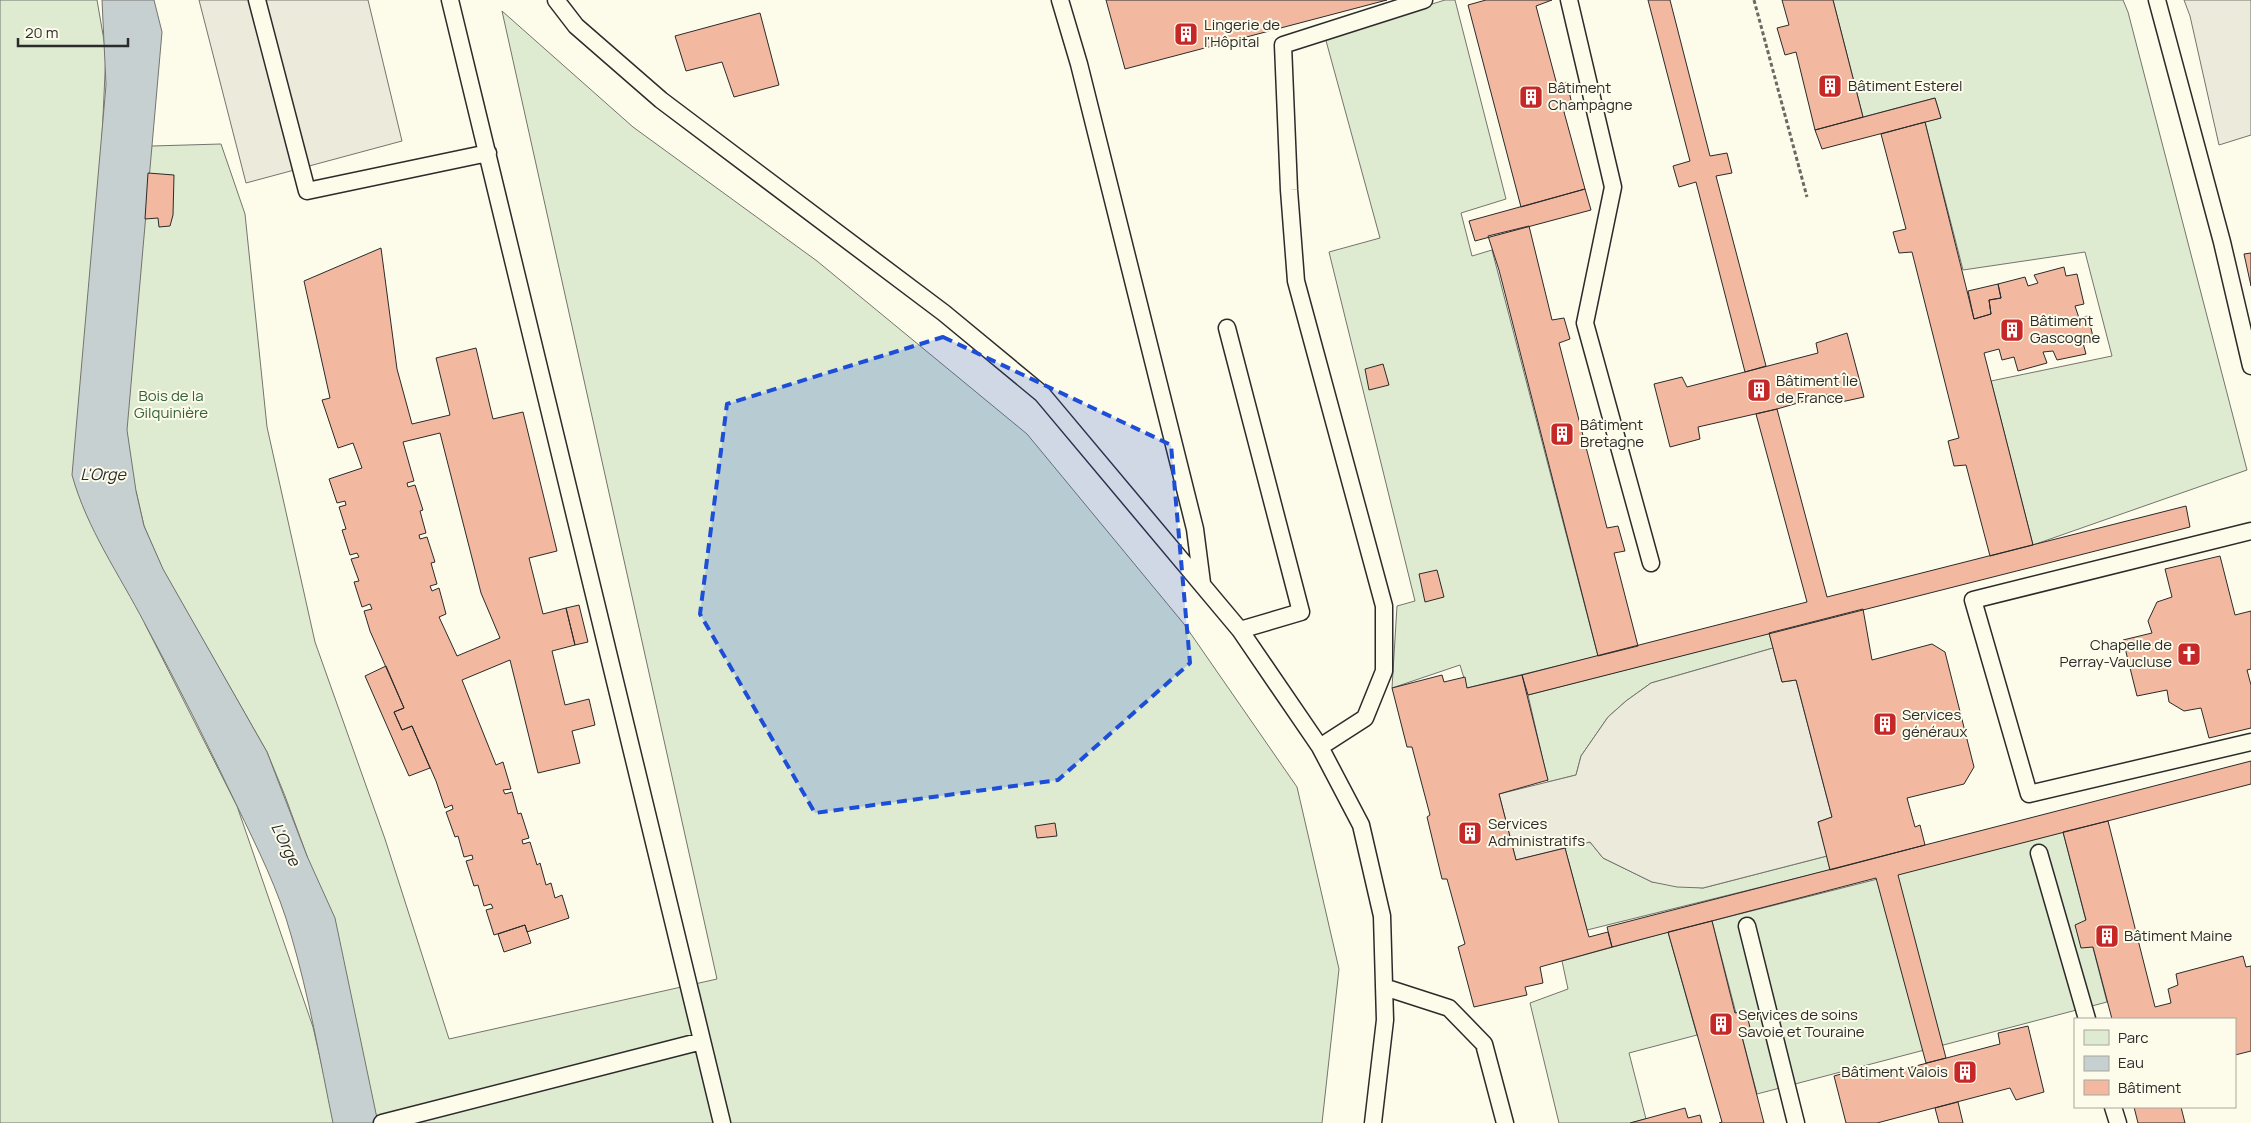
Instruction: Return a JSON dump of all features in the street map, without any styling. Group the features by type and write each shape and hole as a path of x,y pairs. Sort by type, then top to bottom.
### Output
{"lane":[{"path":"257,0 307,191 488,153"},
{"path":"450,0 722,1123"},
{"path":"556,0 576,26 661,100 944,312 1042,394 1240,630 1320,747 1361,826 1382,916 1384,1020 1373,1123"},
{"path":"1060,0 1079,64 1195,529 1202,583"},
{"path":"1320,747 1365,718 1384,670 1384,606 1296,281 1289,190 1283,45 1424,0"},
{"path":"1569,0 1613,187 1585,323 1652,563"},
{"path":"2157,0 2222,242 2251,366"},
{"path":"1227,328 1301,612 1240,630"},
{"path":"2251,531 1973,600 2029,794 2251,742"},
{"path":"2039,853 2087,1018"},
{"path":"1747,926 1796,1123"},
{"path":"1384,987 1449,1008 1484,1044 1505,1123"},
{"path":"382,1123 702,1042"},
{"path":"2113,1108 2118,1123"}],"path":[{"path":"1754,0 1807,197"}],"highlighted area":[{"path":"943,337 1171,445 1190,663 1058,780 815,813 700,614 727,404"}],"green space":[{"name":"Bois de la Gilquinière","path":"0,0 97,0 106,52 101,160 152,146 221,144 245,214 267,427 315,642 385,839 449,1039 717,979 502,11 633,127 817,261 1027,434 1184,624 1297,787 1339,969 1322,1123 378,1123 307,856 285,796 267,752 163,570 144,526 136,491 145,624 237,806 313,1027 335,1123 0,1123"},
{"path":"1445,0 1455,0 1506,199 1461,213 1472,256 1492,250 1598,656 1467,688 1460,665 1392,688 1397,606 1415,601 1329,252 1380,238 1325,37"},
{"path":"1833,0 2123,0 2128,12 2247,470 2033,545 1991,381 2112,356 2085,252 1963,270 1925,122 1941,118 1935,98 1863,117"},
{"path":"1769,633 1773,648 1651,683 1608,717 1581,756 1576,775 1548,782 1528,695"},
{"path":"2063,832 2107,1002 1757,1094 1712,921"},
{"path":"1590,842 1603,858 1652,882 1703,888 1827,856 1830,870 1587,930 1565,848"},
{"path":"1668,932 1697,1035 1629,1053 1646,1119 1630,1123 1559,1123 1530,1003 1568,989 1562,961"}],"shaded area":[{"path":"199,0 368,0 402,141 246,183"},
{"path":"2184,0 2251,0 2251,135 2219,145 2190,16"},
{"path":"1773,648 1782,682 1796,680 1832,817 1818,822 1827,856 1703,888 1677,887 1652,882 1603,858 1590,842 1516,860 1499,794 1576,775 1581,756 1608,717 1651,683"}],"water":[{"name":"L'Orge","path":"102,0 154,0 162,32 127,430 136,491 144,526 163,569 267,752 307,856 335,918 378,1123 333,1123 303,981 286,919 274,886 192,714 95,533 78,495 72,475 106,85"}],"building":[{"name":"Lingerie de l'Hôpital","path":"1106,0 1387,0 1125,69"},
{"name":"Bâtiment Champagne","path":"1486,0 1552,0 1536,6 1557,85 1567,82 1573,109 1564,112 1585,189 1521,207 1468,5"},
{"path":"1648,0 1670,0 1710,156 1727,153 1732,173 1716,176 1766,366 1745,372 1696,182 1679,187 1673,166 1690,161"},
{"name":"Bâtiment Esterel","path":"1782,0 1833,0 1863,117 1815,130 1796,52 1785,55 1777,28 1789,25"},
{"path":"760,13 779,85 734,97 722,62 686,71 675,36"},
{"path":"1935,98 1941,118 1822,149 1815,130"},
{"name":"Bâtiment Gascogne","path":"1925,122 1974,319 1991,314 1989,300 2001,298 1998,284 2025,277 2028,286 2038,283 2034,275 2064,267 2066,276 2077,274 2084,304 2075,306 2079,318 2088,316 2094,341 2083,343 2086,354 2057,360 2053,351 2043,352 2047,363 2018,371 2014,357 2002,360 1999,349 1984,353 2033,545 1990,556 1966,465 1954,466 1948,441 1959,438 1912,252 1899,253 1893,232 1906,229 1881,134"},
{"path":"148,173 174,175 173,215 170,226 159,227 158,218 145,219"},
{"path":"1585,189 1591,210 1475,241 1469,221"},
{"name":"Bâtiment Bretagne","path":"1529,226 1552,320 1564,318 1570,339 1559,343 1607,528 1618,526 1625,551 1614,553 1638,646 1598,656 1499,270 1488,236"},
{"path":"381,248 397,369 412,424 450,415 436,358 476,348 493,419 523,412 557,551 529,558 543,614 566,608 575,645 552,651 565,705 589,699 595,725 572,731 580,763 538,773 510,660 462,680 496,765 503,762 511,789 503,790 505,794 512,792 518,814 521,813 529,838 522,840 523,844 530,842 537,865 540,863 546,885 551,883 555,898 562,895 569,918 527,932 525,925 494,935 486,910 493,908 491,904 484,906 478,885 474,886 466,861 473,859 472,855 464,857 458,836 455,837 446,812 453,809 452,805 445,808 436,781 412,726 402,730 394,712 404,708 370,631 364,611 372,609 370,604 362,607 354,582 359,581 351,559 359,557 357,553 350,555 342,530 346,529 339,507 346,505 345,501 337,503 329,479 362,468 353,443 338,448 322,400 330,398 304,281","holes":["440,433 481,593 500,638 457,656 439,617 446,614 439,588 432,591 430,586 437,584 431,563 435,562 427,537 420,539 419,535 426,533 420,511 423,510 415,485 408,487 407,483 414,481 403,442"]},
{"path":"2251,253 2251,286 2244,254"},
{"path":"1998,284 2001,298 1989,300 1991,314 1974,319 1968,291"},
{"name":"Bâtiment Île de France","path":"1847,333 1864,397 1832,404 1829,394 1777,409 1698,427 1700,439 1670,447 1654,384 1682,377 1687,387 1818,353 1816,343"},
{"path":"1383,364 1389,385 1369,390 1365,369"},
{"path":"1777,409 1827,597 2186,506 2190,527 1528,695 1522,675 1807,602 1756,414"},
{"name":"Chapelle de Perray-Vaucluse","path":"2220,556 2235,615 2251,611 2251,669 2247,670 2251,685 2251,728 2209,738 2201,708 2184,711 2169,702 2167,690 2137,696 2123,640 2152,633 2148,621 2157,602 2172,597 2165,569"},
{"path":"1437,570 1444,597 1425,602 1419,574"},
{"path":"579,605 588,642 575,645 566,608"},
{"name":"Services généraux","path":"1863,609 1872,660 1932,644 1945,652 1974,767 1964,784 1907,798 1915,827 1920,825 1925,845 1830,870 1818,822 1832,817 1796,680 1782,682 1769,633"},
{"path":"386,666 404,708 394,712 402,730 412,726 430,768 409,776 365,676"},
{"name":"Services Administratifs","path":"1442,675 1444,682 1465,677 1467,688 1522,675 1548,780 1499,794 1516,860 1565,848 1589,937 1608,932 1612,947 1540,967 1543,983 1525,987 1527,995 1474,1007 1458,947 1465,944 1447,879 1442,879 1427,817 1430,815 1412,747 1407,747 1392,688"},
{"path":"2251,761 2251,784 1898,875 1946,1058 1926,1063 1876,878 1612,947 1607,927"},
{"name":"Bâtiment Maine","path":"2108,821 2155,1007 2171,1003 2168,989 2178,985 2176,974 2243,956 2246,967 2251,966 2251,1051 2236,1055 2236,1018 2112,1018 2093,947 2081,948 2075,925 2086,920 2063,832"},
{"path":"1055,823 1057,836 1037,838 1035,826"},
{"name":"Services de soins Savoie et Touraine","path":"1712,921 1735,1013 1746,1011 1752,1036 1742,1037 1764,1123 1719,1123 1722,1122 1668,932"},
{"path":"525,925 531,943 504,952 498,934"},
{"name":"Bâtiment Valois","path":"2028,1026 2044,1092 2016,1100 2010,1088 1877,1123 1846,1123 1834,1076 1863,1068 1866,1079 2000,1044 1998,1033"},
{"path":"1958,1102 1963,1123 1939,1123 1935,1108"},
{"path":"1685,1108 1688,1118 1700,1115 1702,1123 1630,1123"},
{"path":"2134,1108 2181,1108 2185,1123 2138,1123"}],"place":[{"name":"Lingerie de l'Hôpital","path":"1186,34"},
{"name":"Bâtiment Esterel","path":"1830,86"},
{"name":"Bâtiment Champagne","path":"1531,97"},
{"name":"Bâtiment Gascogne","path":"2012,330"},
{"name":"Bâtiment Île de France","path":"1759,390"},
{"name":"Bâtiment Bretagne","path":"1562,434"},
{"name":"Chapelle de Perray-Vaucluse","path":"2189,654"},
{"name":"Services généraux","path":"1885,724"},
{"name":"Services Administratifs","path":"1470,833"},
{"name":"Bâtiment Maine","path":"2107,936"},
{"name":"Services de soins Savoie et Touraine","path":"1721,1024"},
{"name":"Bâtiment Valois","path":"1965,1072"}]}
